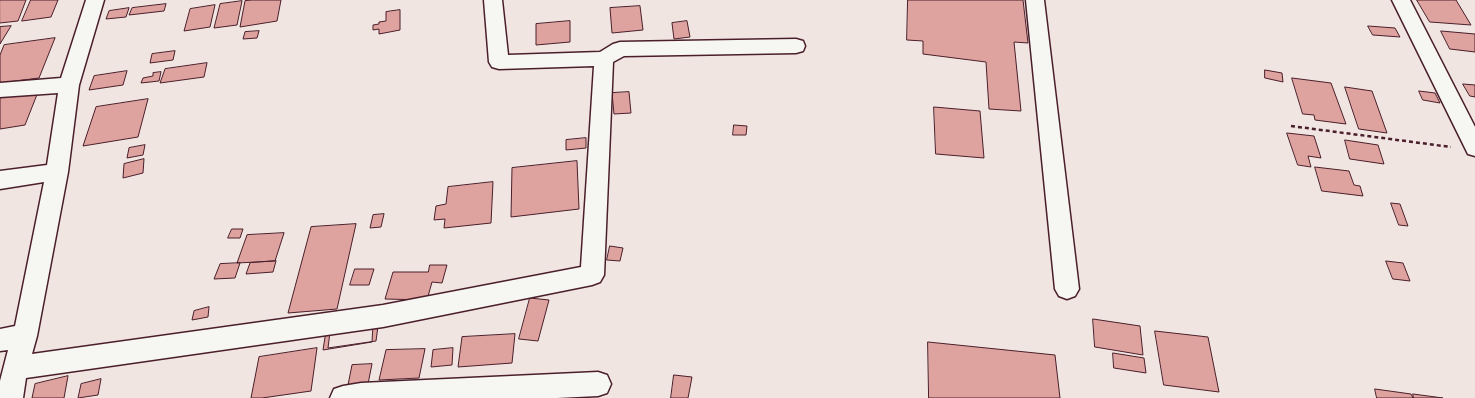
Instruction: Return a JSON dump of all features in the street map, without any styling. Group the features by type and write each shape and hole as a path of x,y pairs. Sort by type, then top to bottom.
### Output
{"street":[{"path":"10,398 15,368 25,336 57,172 69,85 95,0"},
{"path":"493,0 499,62 604,59 620,49 796,46"},
{"path":"1035,0 1067,288"},
{"path":"1401,0 1475,148"},
{"path":"15,368 383,316 592,275 604,59"},
{"path":"0,90 69,85"},
{"path":"0,180 57,172"},
{"path":"0,340 25,336"},
{"path":"343,398 361,395 598,384"}],"path":[{"path":"1291,126 1452,147"}],"building":[{"path":"0,0 26,0 18,21 0,23"},
{"path":"31,0 58,0 51,17 22,21"},
{"path":"281,0 277,21 240,27 245,1"},
{"path":"908,0 1023,0 1028,43 1014,42 1021,111 989,109 986,62 923,54 923,41 907,40"},
{"path":"1417,0 1456,0 1471,25 1430,22"},
{"path":"242,1 237,25 214,28 220,4"},
{"path":"166,4 164,11 129,15 132,8"},
{"path":"215,5 210,27 184,31 190,9"},
{"path":"640,6 643,30 612,33 610,8"},
{"path":"129,8 126,17 106,19 109,11"},
{"path":"400,10 400,30 379,34 379,29 373,30 373,25 386,21 386,12"},
{"path":"570,21 570,42 536,45 536,24"},
{"path":"687,21 690,37 674,39 672,23"},
{"path":"11,26 0,44 0,27"},
{"path":"1368,26 1395,28 1400,37 1373,35"},
{"path":"259,31 257,38 243,39 245,32"},
{"path":"1441,31 1475,34 1475,52 1450,49"},
{"path":"55,38 39,78 0,83 0,55 4,45"},
{"path":"175,51 173,60 150,63 152,54"},
{"path":"207,63 204,77 160,83 165,69"},
{"path":"1265,70 1282,73 1283,82 1265,78"},
{"path":"127,71 123,85 89,90 94,76"},
{"path":"161,72 159,81 141,83 143,78 153,76 153,73"},
{"path":"1292,78 1331,83 1346,124 1315,120 1314,115 1303,114"},
{"path":"1463,84 1475,85 1475,97 1470,96"},
{"path":"1345,87 1372,91 1387,133 1359,129"},
{"path":"1419,91 1435,93 1440,103 1423,100"},
{"path":"38,92 25,125 0,129 0,98"},
{"path":"629,92 631,113 614,114 612,93"},
{"path":"148,99 138,137 83,146 96,107"},
{"path":"934,107 980,111 984,158 936,154"},
{"path":"734,125 747,126 746,135 733,135"},
{"path":"1287,133 1314,136 1321,158 1308,156 1311,167 1298,165"},
{"path":"586,138 586,148 566,150 566,140"},
{"path":"1345,140 1378,145 1384,164 1350,159"},
{"path":"145,145 143,155 127,158 129,148"},
{"path":"144,159 143,173 123,178 124,164"},
{"path":"577,161 579,209 511,217 512,168"},
{"path":"1315,167 1349,171 1354,185 1360,186 1363,196 1322,191"},
{"path":"493,182 491,223 444,228 445,219 434,220 436,206 446,204 448,187"},
{"path":"1391,203 1400,204 1408,226 1399,225"},
{"path":"384,214 381,227 370,228 373,215"},
{"path":"356,224 337,309 288,313 311,227"},
{"path":"232,229 243,229 240,238 228,238"},
{"path":"284,233 275,261 237,263 247,235"},
{"path":"610,246 623,248 620,261 607,260"},
{"path":"276,261 273,272 246,274 250,263"},
{"path":"1386,261 1403,263 1410,281 1393,279"},
{"path":"240,263 235,278 214,279 220,264"},
{"path":"430,265 447,265 442,283 432,282 427,300 385,299 393,272 428,272"},
{"path":"355,269 374,269 369,285 350,285"},
{"path":"530,298 549,300 538,341 519,339"},
{"path":"209,307 208,317 192,320 194,311"},
{"path":"1093,319 1140,326 1143,355 1095,347"},
{"path":"373,324 372,342 323,350 326,331"},
{"path":"378,326 376,341 328,348 330,332"},
{"path":"1155,331 1208,337 1219,392 1164,385"},
{"path":"515,334 512,363 458,367 462,337"},
{"path":"928,342 1055,355 1060,398 929,398"},
{"path":"317,348 311,391 262,398 251,398 259,357"},
{"path":"453,348 452,365 431,367 433,350"},
{"path":"425,349 419,378 379,380 386,350"},
{"path":"1113,353 1144,358 1146,373 1114,368"},
{"path":"372,364 367,389 347,390 352,365"},
{"path":"674,375 692,377 688,398 671,398"},
{"path":"68,376 64,398 32,398 35,384"},
{"path":"101,379 98,395 78,398 81,384"},
{"path":"1375,389 1411,394 1413,398 1377,398"},
{"path":"1413,394 1443,398 1414,398"}]}
